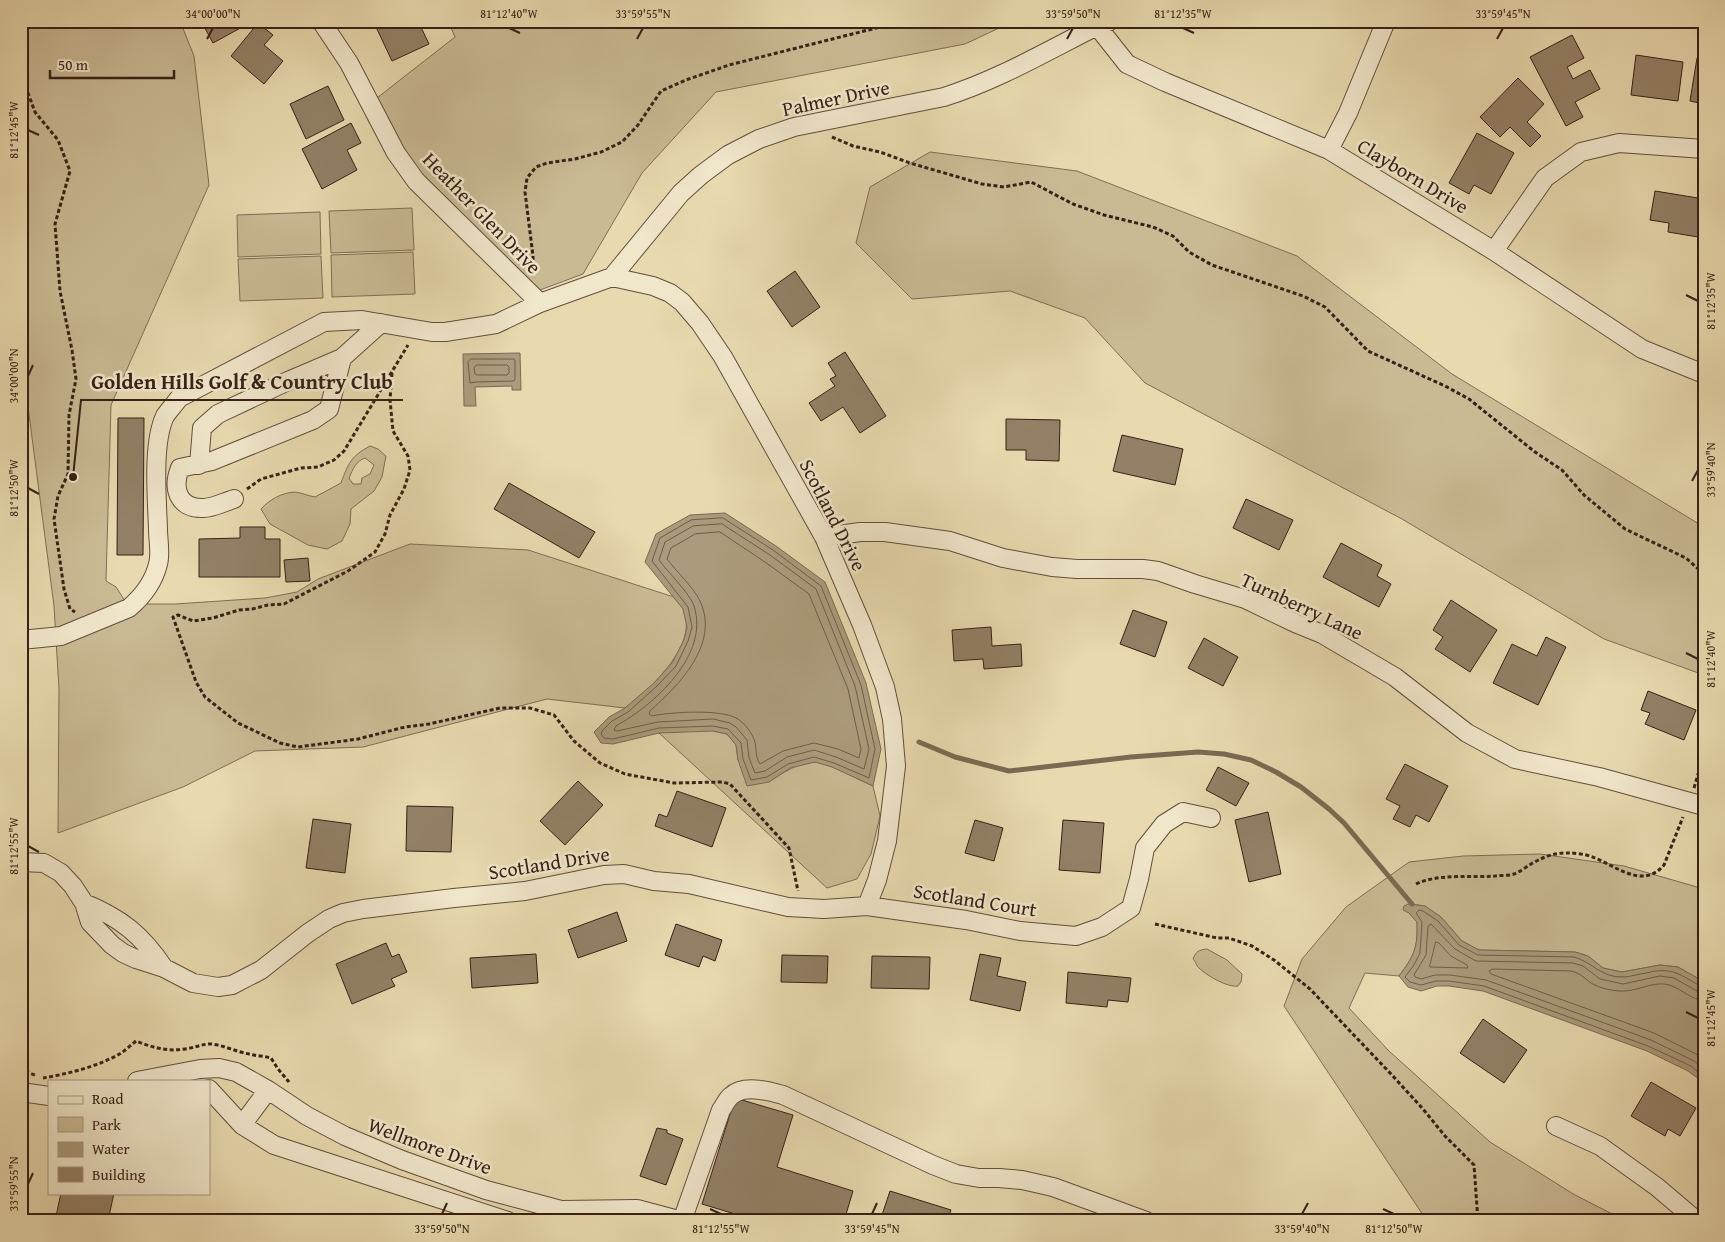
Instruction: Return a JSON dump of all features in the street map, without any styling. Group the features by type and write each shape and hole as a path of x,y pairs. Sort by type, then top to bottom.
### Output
{"street":[{"name":"Heather Glen Drive","path":"321,21 349,63 396,153 416,181 537,299"},
{"path":"1329,150 1348,113 1386,21"},
{"name":"Clayborn Drive","path":"1104,24 1127,64 1165,82 1329,150 1494,251 1642,349 1704,374"},
{"name":"Palmer Drive","path":"612,278 681,192 728,155 759,139 809,123 944,97 964,91 1002,75 1104,24"},
{"path":"1494,251 1545,178 1581,152 1619,143 1704,149"},
{"path":"21,640 61,636 130,608 147,588 159,562 156,478 159,434 166,415 179,398 324,322 362,320 432,332 445,332 496,324 537,299 612,278"},
{"name":"Scotland Drive","path":"21,862 44,863 62,873 84,903 90,922 112,945 136,959 164,968 193,983 218,987 232,985 261,970 308,933 343,914 363,909 525,891 604,874 624,874 654,881 689,884 763,902 800,908 824,909 867,906 877,880 887,841 896,766 896,746 885,687 862,625 824,537 723,357 700,323 682,302 670,293 653,286 612,278"},
{"path":"199,465 202,428 218,414 342,358 381,323"},
{"path":"234,498 202,508 188,505 180,498 176,489 180,468 199,465 314,420 329,408 342,358"},
{"name":"Turnberry Lane","path":"824,537 860,532 885,532 950,541 1003,558 1052,566 1077,569 1143,569 1158,571 1245,599 1322,634 1396,677 1467,733 1515,759 1599,777 1696,804"},
{"name":"Scotland Court","path":"867,906 948,917 1020,931 1076,936 1102,927 1131,908 1145,848 1164,824 1183,812 1211,818"},
{"name":"Scotland Drive","path":"84,903 108,913 133,930 154,953 164,968"},
{"name":"Wellmore Drive","path":"142,1080 200,1069 219,1068 236,1072 268,1090 307,1116 345,1136 402,1160 486,1190 560,1210 637,1209 682,1221"},
{"path":"179,1073 193,1080"},
{"path":"210,1090 242,1125 274,1145 504,1220 510,1197"},
{"path":"242,1125 268,1090"},
{"path":"682,1221 722,1110 731,1096 738,1092 749,1090 783,1095 956,1174 979,1178 1022,1180 1053,1187 1146,1221"},
{"path":"21,1092 48,1096"},
{"path":"1556,1126 1600,1146 1657,1187 1697,1221"}],"path":[{"path":"537,299 525,192 527,178 536,167 547,162 575,159 602,152 622,142 638,125 661,91 686,80 729,65 884,26 893,21"},
{"path":"21,74 35,112 58,140 70,171 55,224 60,291 76,380 69,415 68,474 58,496 54,519 64,589 70,608 80,615"},
{"path":"809,123 821,133 853,146 880,152 910,164 982,184 1004,187 1031,182 1073,204 1104,215 1152,227 1173,236 1189,252 1212,265 1303,296 1325,307 1368,351 1469,399 1535,452 1562,470 1584,494 1625,529 1686,558 1704,574"},
{"path":"234,498 261,479 301,468 318,466 334,460 344,451 418,329"},
{"path":"392,373 390,400 393,431 408,456 410,470 404,489 390,515 385,534 375,552 348,571 284,604 238,610 213,618 193,621 178,615 173,617 191,669 205,697 238,723 280,743 298,747 358,739 405,727 429,724 500,708 530,708 554,715 574,741 600,764 625,774 674,783 708,782 730,784 789,848 798,887 800,908"},
{"path":"1416,884 1423,881 1448,878 1514,874 1537,860 1557,852 1593,856 1622,873 1642,876 1652,874 1664,865 1696,804 1704,754"},
{"path":"1155,924 1217,938 1229,938 1252,946 1310,989 1474,1165 1478,1221"}],"green space":[{"path":"21,21 180,21 194,56 209,185 111,405 106,581 116,587 127,604 175,604 265,598 297,592 318,579 410,544 528,550 674,597 682,608 686,619 684,639 674,658 655,682 713,731 727,734 736,745 738,760 769,782 797,766 815,762 836,768 873,786 880,816 871,854 857,879 827,888 659,733 625,708 547,699 363,747 255,751 183,787 58,833 59,689 54,606 21,353"},
{"path":"448,21 1014,21 965,44 716,92 642,173 583,274 540,290 421,173 401,147 377,98 455,37"},
{"path":"930,152 1077,171 1297,256 1452,374 1704,527 1704,675 1604,639 1402,519 1145,383 1085,318 1010,291 912,299 856,243 870,187"},
{"path":"412,208 414,250 331,253 329,211"},
{"path":"320,212 321,254 238,257 237,215"},
{"path":"413,252 415,294 332,297 331,255"},
{"path":"321,256 323,298 240,301 238,259"},
{"path":"370,446 378,449 386,456 382,477 374,491 351,509 350,524 342,541 327,549 308,545 270,524 261,509 268,503 280,495 294,492 315,497 341,483 354,457","holes":["365,458 374,465 370,474 362,478 361,484 353,484 349,478 359,461"]},
{"path":"1540,854 1624,866 1704,889 1704,982 1678,967 1660,965 1622,972 1603,968 1588,956 1575,952 1479,950 1462,941 1441,917 1425,906 1412,904 1409,913 1417,922 1417,939 1414,952 1408,963 1399,976 1365,973 1349,1008 1389,1051 1490,1142 1575,1195 1626,1221 1427,1221 1284,1006 1302,959 1346,907 1409,862 1463,856"},
{"path":"1207,949 1227,960 1242,974 1241,982 1238,986 1228,985 1217,980 1197,966 1193,959 1195,954 1200,950"}],"water":[{"path":"520,353 521,390 512,390 512,386 475,387 476,406 464,406 463,354"},
{"path":"725,513 776,546 825,582 866,683 881,749 873,786 832,767 815,762 790,768 769,782 747,786 738,760 736,745 727,734 713,731 659,733 613,744 601,743 594,732 609,717 625,708 655,682 672,663 684,640 687,627 683,609 645,562 656,534 690,515"},
{"path":"1408,904 1425,906 1441,917 1462,941 1479,950 1575,952 1588,956 1603,968 1622,972 1660,965 1678,967 1704,982 1704,1083 1688,1071 1647,1051 1483,991 1437,986 1421,991 1408,987 1399,976 1408,963 1416,945 1417,922 1409,913 1403,910 1404,906"}],"building":[{"path":"201,21 244,21 246,25 213,43"},
{"path":"388,21 418,21 429,44 392,61 376,27"},
{"path":"258,23 273,35 264,45 283,61 264,84 231,56"},
{"path":"1572,35 1584,58 1567,67 1573,79 1590,70 1600,89 1575,102 1583,117 1566,126 1530,57"},
{"path":"1636,55 1683,62 1678,101 1631,95"},
{"path":"1697,58 1704,59 1704,104 1690,101"},
{"path":"1518,78 1544,104 1527,122 1541,136 1530,147 1510,127 1500,137 1480,117"},
{"path":"328,86 344,120 306,139 290,104"},
{"path":"351,123 361,143 347,150 357,170 322,189 302,149"},
{"path":"1477,133 1514,153 1491,194 1474,185 1469,194 1449,183"},
{"path":"1655,191 1704,199 1704,238 1668,232 1669,223 1650,220"},
{"path":"795,271 820,307 792,327 767,291"},
{"path":"845,352 886,416 860,433 843,407 821,421 809,403 835,386 830,379 836,376 828,363"},
{"path":"118,418 144,418 143,555 117,555"},
{"path":"1006,419 1060,420 1059,461 1026,460 1026,450 1006,450"},
{"path":"1122,435 1183,449 1175,485 1113,471"},
{"path":"509,483 595,532 579,558 494,509"},
{"path":"1246,499 1293,520 1279,550 1233,528"},
{"path":"240,527 265,527 265,539 280,539 280,577 199,577 199,539 240,538"},
{"path":"1341,543 1382,565 1377,576 1391,584 1379,607 1323,577"},
{"path":"308,558 310,581 286,582 284,560"},
{"path":"1451,600 1497,630 1470,672 1435,649 1443,637 1433,630"},
{"path":"1133,610 1167,622 1155,657 1120,644"},
{"path":"991,627 992,646 1021,644 1022,666 984,669 983,659 954,661 952,630"},
{"path":"1546,637 1566,647 1538,705 1493,683 1512,644 1537,656"},
{"path":"1204,638 1238,657 1223,686 1188,668"},
{"path":"1648,691 1696,710 1684,740 1645,724 1650,713 1641,710"},
{"path":"1405,764 1448,786 1429,822 1416,815 1410,827 1393,819 1400,806 1386,799"},
{"path":"1218,767 1249,783 1236,806 1206,790"},
{"path":"578,781 603,805 565,845 540,821"},
{"path":"677,791 726,808 712,847 655,826 659,814 667,817"},
{"path":"407,806 453,807 451,852 406,851"},
{"path":"1268,812 1281,874 1249,882 1235,820"},
{"path":"313,819 351,824 345,873 306,868"},
{"path":"975,820 1003,828 994,861 965,853"},
{"path":"1063,820 1104,823 1100,873 1059,870"},
{"path":"617,912 627,941 578,958 568,930"},
{"path":"676,924 722,940 715,961 703,956 699,967 665,955"},
{"path":"386,943 392,957 399,954 407,972 391,979 395,986 352,1004 336,964"},
{"path":"536,954 538,983 472,988 470,958"},
{"path":"980,954 1001,958 997,976 1026,982 1020,1011 970,1000"},
{"path":"782,955 828,956 827,983 781,982"},
{"path":"872,956 930,957 929,989 871,988"},
{"path":"1068,972 1131,978 1128,1002 1108,1000 1107,1007 1066,1003"},
{"path":"1483,1019 1527,1050 1504,1083 1460,1053"},
{"path":"1651,1082 1696,1108 1680,1136 1668,1129 1665,1136 1631,1116"},
{"path":"735,1098 793,1115 777,1167 853,1191 844,1221 758,1221 702,1204"},
{"path":"657,1128 667,1130 667,1133 683,1139 666,1185 640,1176"},
{"path":"890,1191 951,1210 947,1221 880,1221"},
{"path":"61,1194 114,1194 108,1221 55,1221"},
{"path":"1007,1214 1029,1221 1005,1221"}],"waterway":[{"path":"919,742 955,757 1009,771 1131,757 1198,752 1224,754 1251,760 1301,787 1329,809 1344,823 1412,904"}],"place":[{"name":"Golden Hills Golf & Country Club","path":"73,477"}]}
